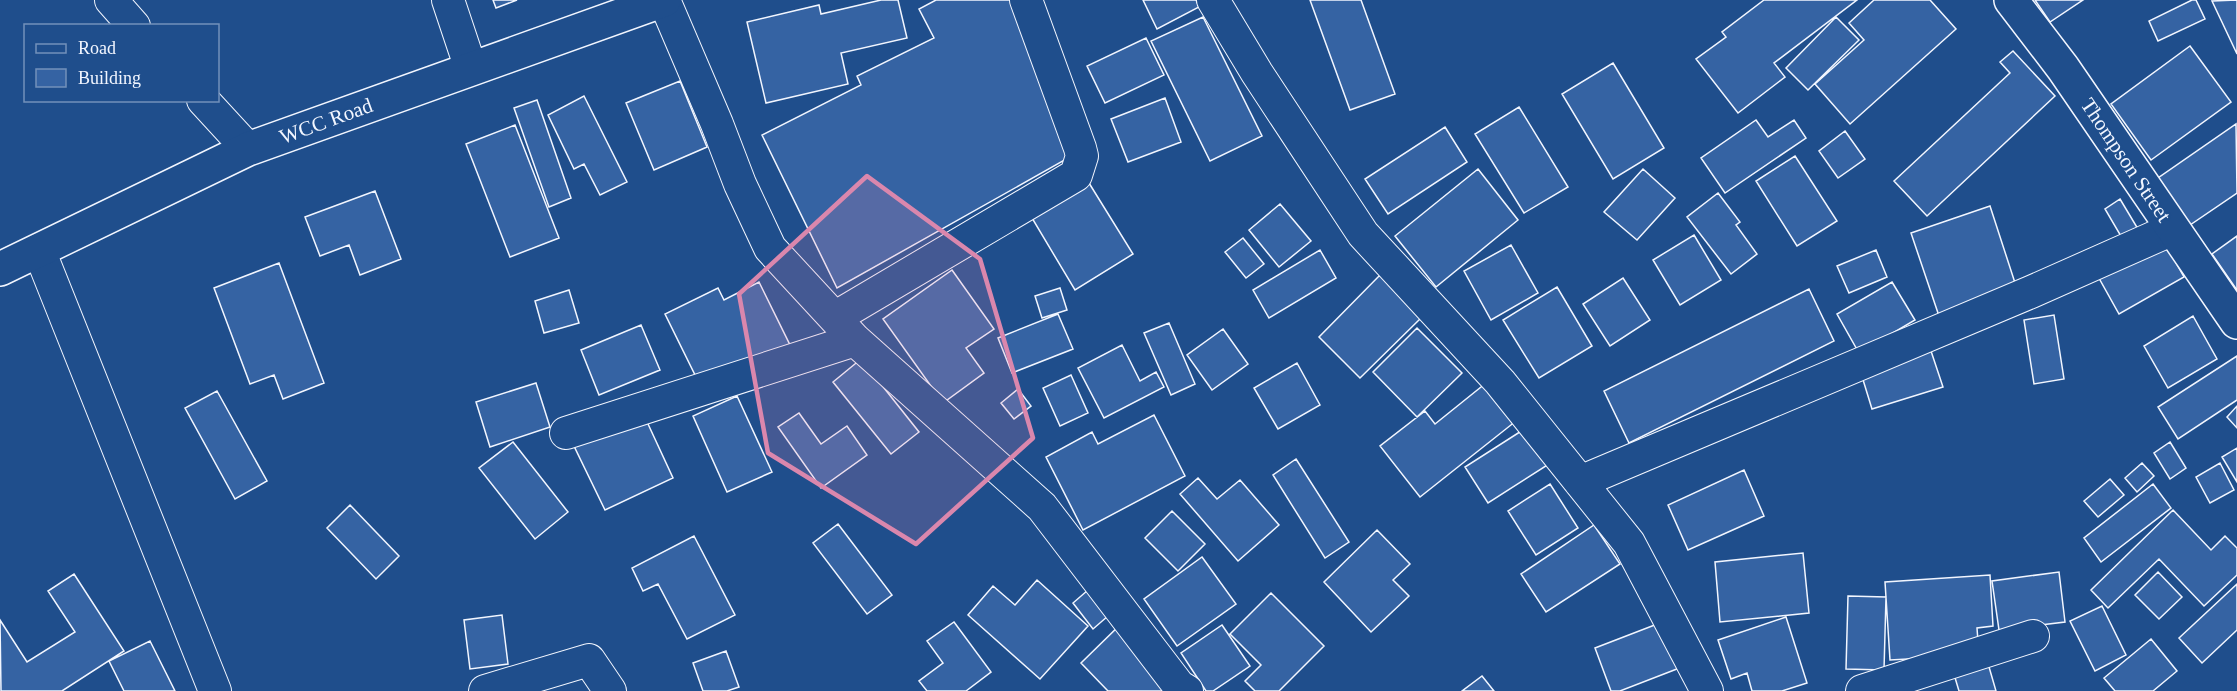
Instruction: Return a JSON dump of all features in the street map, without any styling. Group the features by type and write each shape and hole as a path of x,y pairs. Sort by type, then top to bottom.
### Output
{"main road":[{"name":"WCC Road","path":"0,269 248,149 664,0"},
{"name":"Thompson Street","path":"2011,0 2063,68 2237,322"}],"street":[{"path":"111,0 132,24"},
{"path":"448,0 471,69"},
{"path":"664,0 740,184 770,248 846,328 1042,507 1179,686 1187,691"},
{"path":"566,433 846,328 1076,175 1082,156 1080,148 1026,0"},
{"path":"1214,0 1257,73 1363,234 1500,382 1629,543 1707,691"},
{"path":"205,102 248,149"},
{"path":"1580,482 2031,292 2173,229"},
{"path":"39,250 215,691"},
{"path":"1862,691 2034,636"},
{"path":"485,691 590,660 610,691"}],"highlighted area":[{"path":"867,176 980,259 1033,438 916,544 768,453 739,294"}],"building":[{"path":"493,0 517,0 496,8"},
{"path":"881,0 898,0 907,38 841,53 848,84 766,103 747,22 819,5 821,14"},
{"path":"936,0 1010,0 1070,157 837,288 762,135 861,85 857,76 934,38 919,9"},
{"path":"1143,0 1196,0 1199,7 1157,29"},
{"path":"1310,0 1361,0 1395,94 1350,110"},
{"path":"1764,0 1857,0 1774,63 1785,77 1738,113 1696,59 1726,37 1722,32"},
{"path":"1874,0 1930,0 1956,29 1850,124 1815,84 1864,40 1849,23"},
{"path":"2035,0 2083,0 2050,22"},
{"path":"2196,0 2205,19 2158,41 2149,21"},
{"path":"2237,0 2237,54 2212,1"},
{"path":"1203,17 1262,136 1210,161 1151,41"},
{"path":"1836,17 1859,40 1808,90 1786,68"},
{"path":"1146,38 1164,75 1105,103 1087,66"},
{"path":"2190,46 2231,102 2151,160 2111,104"},
{"path":"2013,51 2055,96 1927,216 1894,181 2010,73 2000,62"},
{"path":"1613,63 1664,148 1613,179 1562,94"},
{"path":"680,81 707,147 654,170 626,103"},
{"path":"584,96 627,182 600,195 584,164 574,169 548,115"},
{"path":"1165,98 1181,142 1128,162 1111,119"},
{"path":"537,100 571,198 549,207 514,108"},
{"path":"1519,107 1568,187 1524,213 1475,134"},
{"path":"1756,120 1768,137 1794,120 1806,138 1725,193 1701,158"},
{"path":"2236,124 2237,193 2190,225 2158,178"},
{"path":"515,125 559,238 510,257 466,144"},
{"path":"1445,127 1467,162 1388,214 1365,179"},
{"path":"1845,131 1865,159 1838,178 1819,151"},
{"path":"1795,156 1837,221 1797,246 1756,181"},
{"path":"1478,169 1518,220 1436,287 1395,236"},
{"path":"1643,169 1675,198 1637,240 1604,212"},
{"path":"1089,183 1133,254 1075,290 1032,218"},
{"path":"375,191 401,259 360,275 349,245 320,256 305,217"},
{"path":"1718,193 1740,222 1736,225 1757,254 1731,274 1687,217"},
{"path":"2120,199 2138,229 2122,238 2105,209"},
{"path":"1280,204 1311,241 1279,267 1249,230"},
{"path":"1990,206 2017,289 1939,316 1911,233"},
{"path":"2160,234 2184,277 2119,314 2095,271"},
{"path":"1694,235 1721,280 1680,305 1653,260"},
{"path":"2237,236 2237,290 2212,254"},
{"path":"1243,238 1264,264 1246,278 1225,252"},
{"path":"1511,245 1538,293 1491,320 1464,271"},
{"path":"1320,250 1336,278 1269,318 1253,290"},
{"path":"1876,250 1887,277 1849,293 1837,266"},
{"path":"279,263 324,383 283,399 274,375 250,384 214,288"},
{"path":"952,270 994,329 966,348 984,373 943,403 883,319"},
{"path":"1380,275 1422,317 1360,378 1319,337"},
{"path":"1623,278 1650,320 1610,346 1583,304"},
{"path":"759,282 790,345 700,385 665,314 718,288 724,300"},
{"path":"1892,282 1915,320 1859,353 1837,314"},
{"path":"1557,287 1592,346 1539,378 1503,320"},
{"path":"1060,288 1067,310 1042,318 1035,296"},
{"path":"1809,289 1834,341 1629,443 1604,391"},
{"path":"569,290 579,323 544,333 535,301"},
{"path":"1058,314 1073,349 1012,373 998,338"},
{"path":"2054,315 2064,379 2034,384 2024,320"},
{"path":"2193,316 2217,359 2168,388 2144,346"},
{"path":"1169,323 1195,384 1171,395 1144,333"},
{"path":"641,325 660,370 599,395 581,350"},
{"path":"1417,328 1462,373 1417,417 1373,372"},
{"path":"1223,329 1248,364 1212,390 1187,355"},
{"path":"1122,345 1140,381 1156,372 1164,387 1104,418 1078,368"},
{"path":"1930,348 1943,387 1872,409 1860,370"},
{"path":"2237,356 2237,400 2178,439 2158,407"},
{"path":"861,359 919,432 891,454 833,382"},
{"path":"1297,363 1320,405 1278,429 1254,388"},
{"path":"1071,375 1088,413 1060,426 1043,388"},
{"path":"536,383 550,427 490,447 476,402"},
{"path":"1486,383 1516,421 1420,497 1380,446 1425,411 1435,424"},
{"path":"1018,389 1031,406 1014,419 1001,403"},
{"path":"217,391 267,481 235,499 185,408"},
{"path":"737,396 772,472 727,492 693,416"},
{"path":"2237,406 2237,428 2227,417"},
{"path":"642,411 673,478 605,510 573,444"},
{"path":"799,413 821,444 847,426 867,455 821,488 778,427"},
{"path":"1154,415 1185,476 1083,530 1046,457 1092,432 1098,444"},
{"path":"1526,428 1549,464 1488,503 1465,467"},
{"path":"513,442 568,512 535,539 479,468"},
{"path":"2170,442 2186,468 2170,479 2154,453"},
{"path":"2237,448 2237,482 2222,457"},
{"path":"1296,459 1349,542 1325,558 1273,475"},
{"path":"2142,463 2154,476 2137,492 2125,478"},
{"path":"2220,463 2234,490 2210,503 2196,477"},
{"path":"1744,470 1764,516 1688,550 1668,505"},
{"path":"1198,478 1217,499 1240,480 1279,525 1238,561 1180,494"},
{"path":"2110,479 2124,495 2098,517 2084,501"},
{"path":"1550,484 1578,528 1536,555 1508,511"},
{"path":"2153,484 2171,508 2101,562 2084,538"},
{"path":"350,505 399,556 376,579 327,528"},
{"path":"2173,510 2211,550 2225,536 2237,548 2237,575 2204,606 2159,559 2108,608 2091,590"},
{"path":"1172,511 1205,544 1178,571 1145,538"},
{"path":"838,524 892,595 867,614 813,543"},
{"path":"1594,525 1620,564 1546,612 1521,574"},
{"path":"1377,530 1410,564 1393,580 1409,596 1371,632 1324,582"},
{"path":"694,536 735,615 687,639 658,584 643,591 632,568"},
{"path":"1803,553 1809,613 1720,622 1715,562"},
{"path":"1202,557 1236,604 1177,646 1144,599"},
{"path":"2059,572 2065,622 1999,630 1992,581"},
{"path":"2158,572 2182,597 2159,619 2135,595"},
{"path":"74,574 124,651 62,691 1,691 0,620 27,662 75,632 48,591"},
{"path":"1990,575 1993,626 1977,628 1979,655 1890,660 1885,582"},
{"path":"1037,580 1088,626 1040,679 968,615 993,586 1015,605"},
{"path":"2237,584 2237,630 2202,663 2179,638"},
{"path":"1088,590 1108,616 1093,629 1073,603"},
{"path":"1271,593 1324,646 1279,691 1255,691 1245,681 1261,665 1230,634"},
{"path":"1848,596 1886,597 1884,670 1846,669"},
{"path":"2102,606 2126,655 2095,671 2070,621"},
{"path":"502,615 508,664 470,669 464,620"},
{"path":"1786,617 1807,683 1782,691 1752,691 1747,673 1731,679 1718,640"},
{"path":"1665,621 1682,667 1620,691 1611,691 1595,648"},
{"path":"954,622 991,672 966,691 927,691 919,681 943,663 927,641"},
{"path":"1123,622 1174,691 1108,691 1081,663"},
{"path":"1222,625 1250,666 1213,691 1206,691 1181,653"},
{"path":"2151,639 2177,671 2153,691 2115,691 2104,678"},
{"path":"150,641 175,691 124,691 109,661"},
{"path":"726,651 739,687 727,691 703,691 693,663"},
{"path":"1987,660 1996,691 1959,691 1953,671"},
{"path":"1482,676 1494,691 1462,691"}]}
